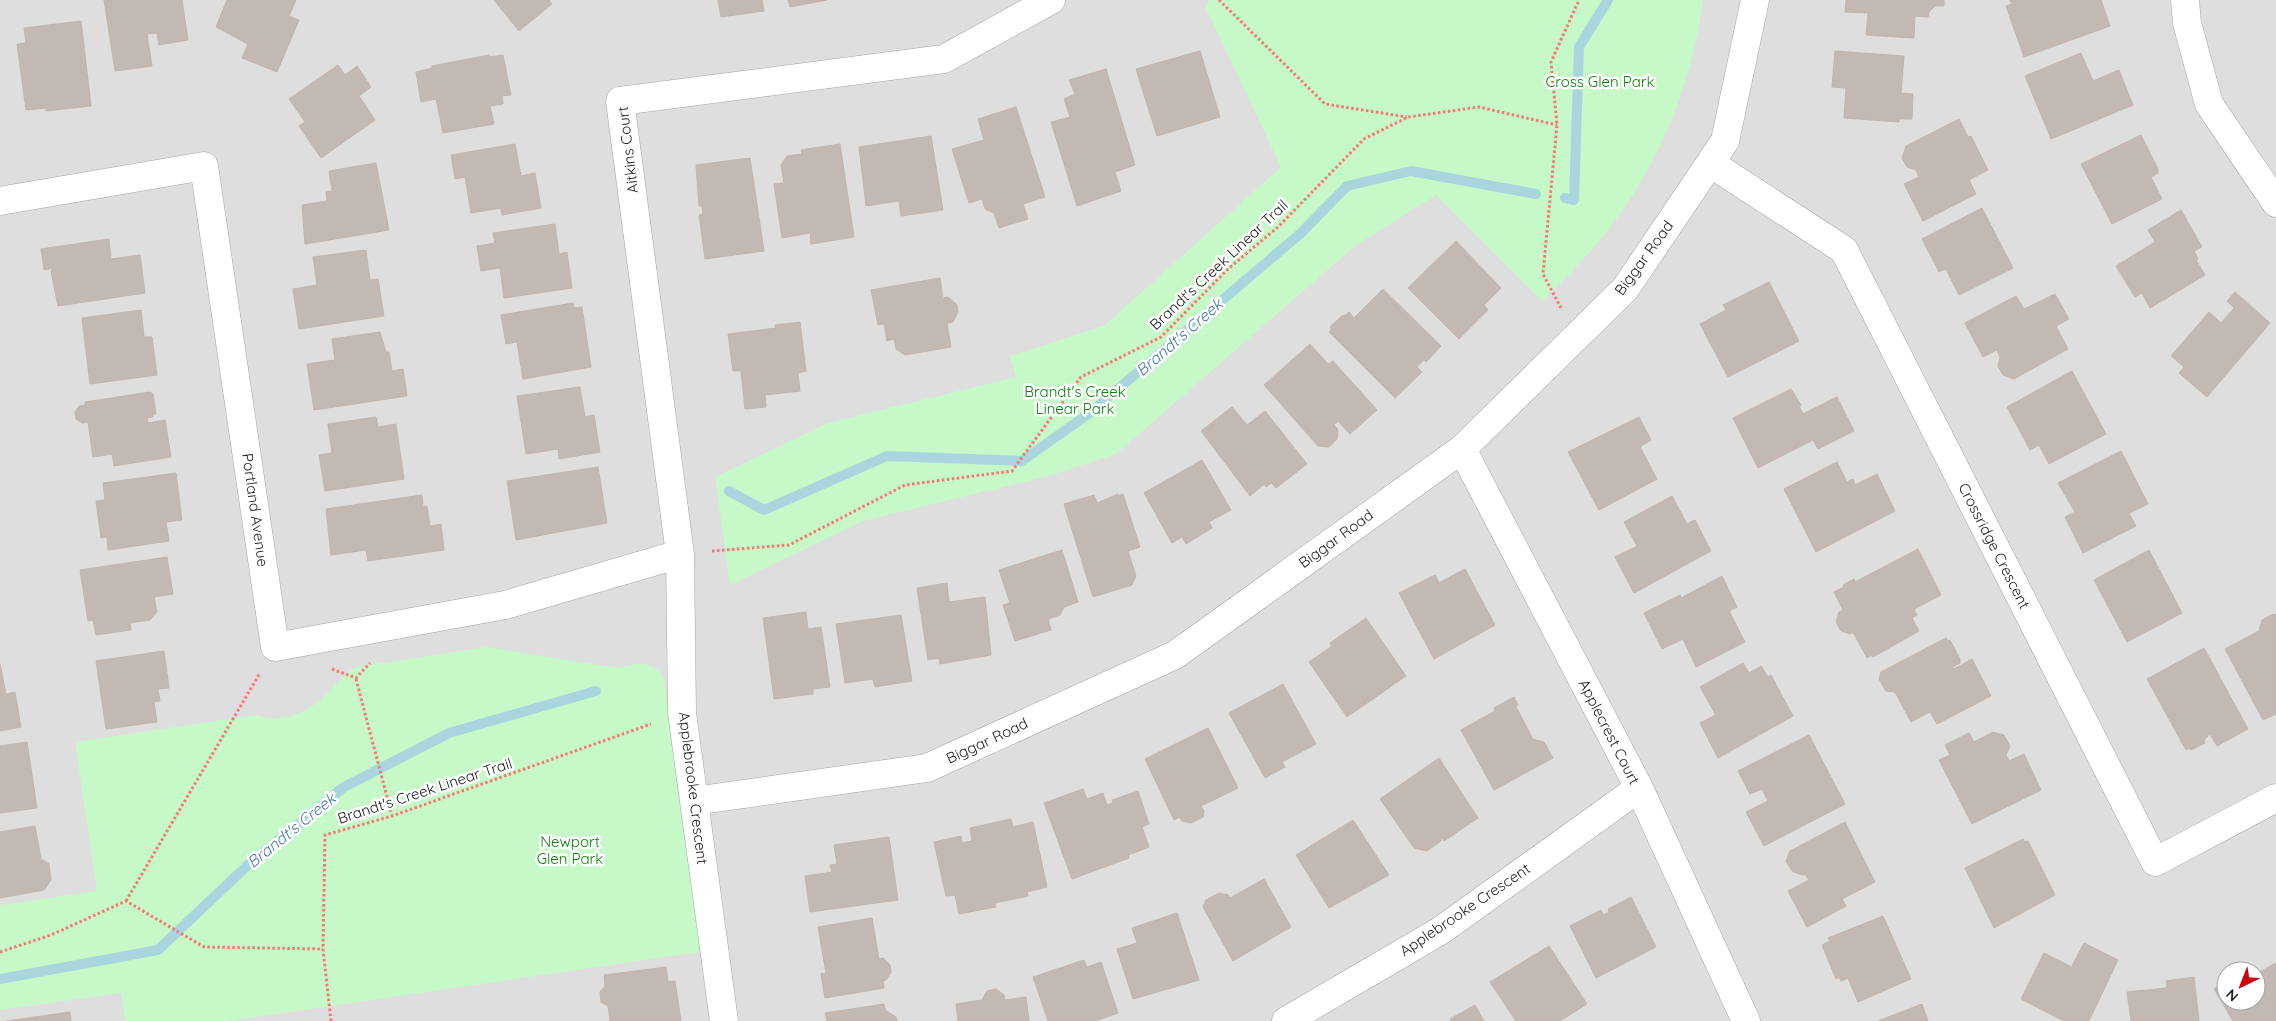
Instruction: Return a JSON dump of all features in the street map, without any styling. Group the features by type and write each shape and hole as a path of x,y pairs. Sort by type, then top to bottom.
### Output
{"street":[{"name":"Aitkins Court","path":"680,554 620,100 944,59 1051,0"},
{"name":"Biggar Road","path":"694,800 927,768 1175,655 1462,449 1626,289 1725,141 1755,0"},
{"path":"2185,0 2186,23 2209,104 2276,203"},
{"name":"Crossridge Crescent","path":"1710,163 1844,250 2155,862 2276,798"},
{"name":"Portland Avenue","path":"0,201 204,166 275,647"},
{"name":"Applecrest Court","path":"1462,449 1639,788 1746,1021"},
{"path":"275,647 506,605 680,554"},
{"name":"Applebrooke Crescent","path":"680,554 682,713 724,1021"},
{"name":"Applebrooke Crescent","path":"1286,1021 1440,931 1639,788"}],"path":[{"path":"1219,0 1325,104 1408,117"},
{"path":"1577,337 1543,274 1557,125 1552,62 1579,0"},
{"name":"Brandt's Creek Linear Trail","path":"680,554 789,545 905,486 1012,471 1081,377 1161,338 1228,270 1278,227 1364,139 1408,117 1479,107 1557,125"},
{"path":"0,952 51,935 126,901 275,647"},
{"path":"356,678 392,816"},
{"name":"Brandt's Creek Linear Trail","path":"323,949 325,835 392,816 682,713"},
{"path":"126,901 204,947 323,949 331,1021"}],"shaded area":[{"path":"0,0 2276,0 2276,1021 0,1021"}],"green space":[{"path":"1210,0 1703,0 1690,67 1667,130 1652,161 1636,190 1595,246 1542,301 1436,195 1355,246 1116,454 1048,476 863,521 730,585 715,477 828,423 1016,377 1010,356 1104,326 1281,167 1205,6"},
{"name":"Newport Glen Park","path":"487,647 617,668 641,663 653,667 663,675 706,951 228,1021 125,1021 121,993 0,1010 0,905 97,891 75,742 256,715 266,718 286,717 314,705 356,667"}],"building":[{"path":"104,0 182,0 188,40 159,45 157,33 147,34 152,66 115,71"},
{"path":"227,0 296,0 289,16 299,20 277,72 242,58 248,44 216,27"},
{"path":"494,0 549,0 552,4 519,31"},
{"path":"718,0 762,0 764,11 721,17"},
{"path":"788,0 827,0 790,7"},
{"path":"1846,0 1944,0 1944,6 1935,6 1929,12 1928,17 1915,16 1914,38 1866,35 1868,13 1845,12"},
{"path":"2010,0 2101,0 2110,26 2024,57 2006,6 2012,4"},
{"path":"81,21 91,106 46,111 46,108 26,110 17,44 26,43 24,28"},
{"path":"1200,51 1220,117 1157,136 1136,69"},
{"path":"1835,51 1904,56 1901,93 1913,94 1912,119 1899,119 1899,122 1844,118 1846,88 1832,87"},
{"path":"2081,53 2093,81 2119,70 2133,105 2051,139 2025,76"},
{"path":"489,55 489,57 503,55 511,95 502,96 503,104 490,106 494,124 443,133 436,99 421,102 416,72 432,68 432,66"},
{"path":"338,65 345,75 357,66 371,87 359,96 375,120 321,158 299,126 305,122 289,99"},
{"path":"1106,69 1135,165 1115,172 1121,191 1077,206 1051,122 1070,117 1064,99 1075,94 1069,80"},
{"path":"1016,107 1045,197 1023,204 1028,219 999,228 994,213 985,209 982,199 969,203 952,149 984,140 978,119"},
{"path":"1959,119 1968,137 1971,136 1988,170 1969,180 1976,194 1923,221 1904,184 1919,177 1916,170 1907,167 1902,158 1906,146"},
{"path":"2141,135 2158,169 2158,173 2151,177 2162,199 2112,224 2081,164"},
{"path":"931,136 943,210 901,216 899,201 866,206 859,147"},
{"path":"515,144 521,176 535,173 541,208 502,215 501,208 471,213 465,177 455,179 451,155"},
{"path":"840,144 854,237 811,244 810,233 782,238 774,184 784,183 781,165 787,156 802,154 801,150"},
{"path":"750,158 764,251 705,259 699,215 703,214 702,206 699,206 696,165"},
{"path":"376,163 389,230 305,244 302,205 327,201 326,192 332,191 329,171"},
{"path":"1982,208 2013,268 1959,295 1946,269 1939,272 1922,239"},
{"path":"2181,210 2202,247 2194,251 2198,259 2196,260 2205,275 2150,308 2142,293 2135,297 2116,266 2155,242 2148,230"},
{"path":"555,224 559,254 567,252 572,288 504,298 500,268 481,271 477,246 495,243 493,233"},
{"path":"109,239 111,259 140,255 145,293 58,306 51,271 53,268 44,270 41,249"},
{"path":"1456,241 1501,288 1484,305 1488,310 1459,339 1408,288"},
{"path":"366,250 370,280 378,279 384,316 299,329 293,289 317,285 313,257"},
{"path":"940,278 943,298 948,297 957,305 958,312 953,322 947,323 951,347 905,355 896,349 894,339 887,341 884,324 878,325 871,290"},
{"path":"1769,282 1799,341 1728,377 1700,324 1726,310 1723,305"},
{"path":"1383,289 1441,346 1426,362 1424,360 1417,367 1422,372 1395,398 1329,332 1332,329 1330,327 1343,315 1349,312 1354,318"},
{"path":"2235,292 2270,323 2207,397 2179,373 2184,367 2171,356 2209,312 2221,323 2234,308 2227,301"},
{"path":"2055,294 2069,319 2056,326 2068,349 2014,379 2003,375 1998,366 2000,357 1997,350 1983,357 1965,323 2016,296 2024,309"},
{"path":"573,303 574,308 582,307 591,367 523,379 517,342 506,344 501,315"},
{"path":"141,310 144,337 152,337 157,375 90,384 82,318"},
{"path":"800,322 806,371 798,373 800,391 765,395 766,407 745,409 741,371 733,371 728,334 776,328 775,325"},
{"path":"380,332 386,352 389,352 392,371 403,369 407,396 314,410 307,364 335,360 332,339"},
{"path":"1310,344 1328,364 1333,361 1377,410 1350,434 1338,421 1334,425 1338,429 1337,439 1329,447 1318,446 1264,385"},
{"path":"2072,371 2106,434 2049,464 2039,445 2030,450 2007,407"},
{"path":"580,387 585,417 594,415 600,452 559,459 558,449 526,454 517,396"},
{"path":"1791,389 1801,405 1799,406 1803,414 1837,397 1854,431 1818,449 1813,440 1758,468 1733,418"},
{"path":"150,392 153,394 156,414 153,414 153,417 147,418 148,423 165,420 171,457 114,466 112,454 93,457 88,422 82,423 76,419 75,412 79,406 85,405 85,402"},
{"path":"1232,407 1247,425 1265,411 1307,464 1276,488 1271,483 1266,487 1264,484 1250,496 1201,431"},
{"path":"376,417 378,427 396,424 404,479 325,491 319,455 332,453 328,424"},
{"path":"1639,417 1651,440 1640,447 1657,479 1599,510 1568,452"},
{"path":"2121,451 2148,504 2129,513 2136,526 2083,553 2065,517 2075,512 2058,483"},
{"path":"1202,460 1231,510 1209,522 1212,528 1186,544 1182,537 1172,543 1144,493"},
{"path":"1837,462 1847,482 1853,479 1855,485 1877,474 1895,511 1816,552 1784,489"},
{"path":"598,467 607,523 516,540 507,481"},
{"path":"176,473 182,520 166,522 169,541 108,550 107,537 101,538 96,501 105,500 103,483"},
{"path":"1118,494 1118,496 1123,494 1140,547 1128,551 1136,576 1132,585 1093,597 1064,504 1094,495 1097,503"},
{"path":"422,495 423,507 427,506 430,526 441,524 444,550 368,561 366,550 331,555 326,509"},
{"path":"1672,496 1687,524 1695,520 1711,551 1634,593 1615,557 1637,546 1624,522"},
{"path":"1918,549 1941,595 1914,609 1917,615 1912,618 1919,631 1873,657 1872,655 1867,658 1853,632 1850,634 1841,631 1836,622 1839,612 1843,610 1834,592 1854,579 1855,582"},
{"path":"1062,550 1078,602 1064,607 1060,615 1048,619 1051,630 1015,641 1003,605 1010,603 999,570"},
{"path":"2149,550 2182,613 2127,642 2094,580"},
{"path":"167,557 173,594 154,597 157,612 150,620 130,623 131,630 96,635 93,620 88,621 80,570"},
{"path":"1465,569 1495,625 1434,659 1399,593 1435,575 1439,583"},
{"path":"1722,576 1737,607 1729,611 1745,642 1696,667 1683,639 1662,649 1644,613 1680,595 1681,598"},
{"path":"947,583 949,602 985,597 991,655 940,664 939,658 928,660 917,588"},
{"path":"806,612 808,629 821,627 830,687 813,689 813,694 774,699 763,618"},
{"path":"2273,614 2276,615 2276,714 2263,720 2225,649 2259,631 2262,620"},
{"path":"901,615 912,681 875,687 873,679 845,683 836,624"},
{"path":"1366,618 1406,676 1347,717 1309,662 1332,646 1330,643"},
{"path":"1946,638 1948,641 1950,640 1960,659 1960,663 1953,667 1954,669 1972,659 1991,696 1937,724 1930,712 1911,722 1895,692 1886,691 1879,679 1881,672"},
{"path":"2204,648 2248,729 2217,746 2210,734 2204,740 2205,743 2191,750 2189,748 2186,750 2147,679"},
{"path":"164,651 169,688 158,689 160,701 154,702 157,722 106,729 96,661"},
{"path":"1743,663 1749,673 1761,666 1768,677 1771,675 1793,716 1718,758 1700,723 1716,715 1700,687"},
{"path":"0,664 6,694 15,692 21,727 0,731"},
{"path":"1283,684 1316,744 1282,762 1285,767 1265,778 1229,713"},
{"path":"1514,697 1518,705 1516,707 1533,739 1544,742 1553,758 1494,790 1461,730 1495,711 1494,708"},
{"path":"1208,728 1238,788 1201,806 1204,811 1203,817 1191,823 1182,821 1180,817 1174,820 1145,759"},
{"path":"1993,732 2004,735 2010,746 2006,755 2009,761 2024,754 2041,790 1972,824 1939,760 1950,755 1945,745 1969,733 1974,742"},
{"path":"1809,735 1845,804 1764,846 1746,812 1768,801 1762,789 1750,794 1738,771"},
{"path":"27,742 37,808 0,813 0,746"},
{"path":"1439,758 1478,818 1444,841 1441,836 1441,841 1427,851 1414,848 1380,799"},
{"path":"1083,789 1087,799 1103,793 1107,805 1113,803 1112,800 1138,791 1149,824 1142,827 1149,847 1128,855 1129,858 1072,879 1044,803"},
{"path":"1011,819 1013,827 1033,822 1047,887 1027,892 1028,896 995,903 996,907 959,914 955,895 946,896 934,842 961,836 962,843 972,841 970,828"},
{"path":"1353,820 1389,875 1329,908 1296,855"},
{"path":"1845,822 1875,882 1842,899 1846,906 1807,927 1788,891 1809,880 1805,874 1802,875 1792,871 1786,861 1790,851"},
{"path":"35,826 41,859 49,864 51,880 44,890 0,898 0,832"},
{"path":"889,837 898,900 810,912 805,876 832,872 830,865 837,864 834,845"},
{"path":"2023,839 2025,842 2028,841 2055,895 1994,928 1965,868"},
{"path":"1264,879 1291,927 1233,961 1203,907 1206,900 1219,893 1228,895 1230,898"},
{"path":"1631,897 1656,947 1596,978 1570,926 1601,910 1603,915 1609,912 1608,909"},
{"path":"1177,913 1199,980 1133,999 1117,949 1137,943 1132,928"},
{"path":"1883,916 1911,979 1858,1002 1848,978 1841,981 1839,977 1836,979 1822,945 1830,941 1828,938"},
{"path":"872,918 879,959 883,958 890,965 891,972 886,980 883,981 884,988 825,998 821,974 826,973 818,927"},
{"path":"2084,943 2118,960 2089,1021 2064,1021 2021,999 2044,953 2071,968"},
{"path":"1549,946 1587,1004 1560,1021 1516,1021 1490,982"},
{"path":"1084,960 1087,967 1101,962 1118,1013 1096,1021 1048,1021 1033,977"},
{"path":"2276,963 2276,1021 2233,1021 2227,1011 2266,1011 2266,968"},
{"path":"666,967 668,982 675,981 681,1021 610,1021 608,1006 601,1002 600,992 605,986 604,975"},
{"path":"2194,977 2199,1021 2131,1021 2127,992 2167,988 2166,981"},
{"path":"996,989 1004,995 1005,1000 1026,997 1029,1021 958,1021 956,1004 982,1000 987,991"},
{"path":"884,1004 885,1010 896,1017 897,1021 827,1021 825,1013"},
{"path":"1922,1004 1928,1021 1878,1021"},
{"path":"1475,1005 1484,1021 1451,1021 1450,1019"},
{"path":"70,1012 71,1021 6,1021"}],"waterway":[{"name":"Brandt's Creek","path":"1565,198 1574,200 1579,47 1608,0"},
{"name":"Brandt's Creek","path":"729,491 764,510 887,456 1022,461 1091,412 1301,233 1347,186 1411,171 1536,194"},
{"name":"Brandt's Creek","path":"0,979 158,950 249,864 344,787 449,733 596,691"}],"park label":[{"name":"Cross Glen Park","path":"1600,82"},
{"name":"Brandt's Creek Linear Park","path":"1075,400"}]}
